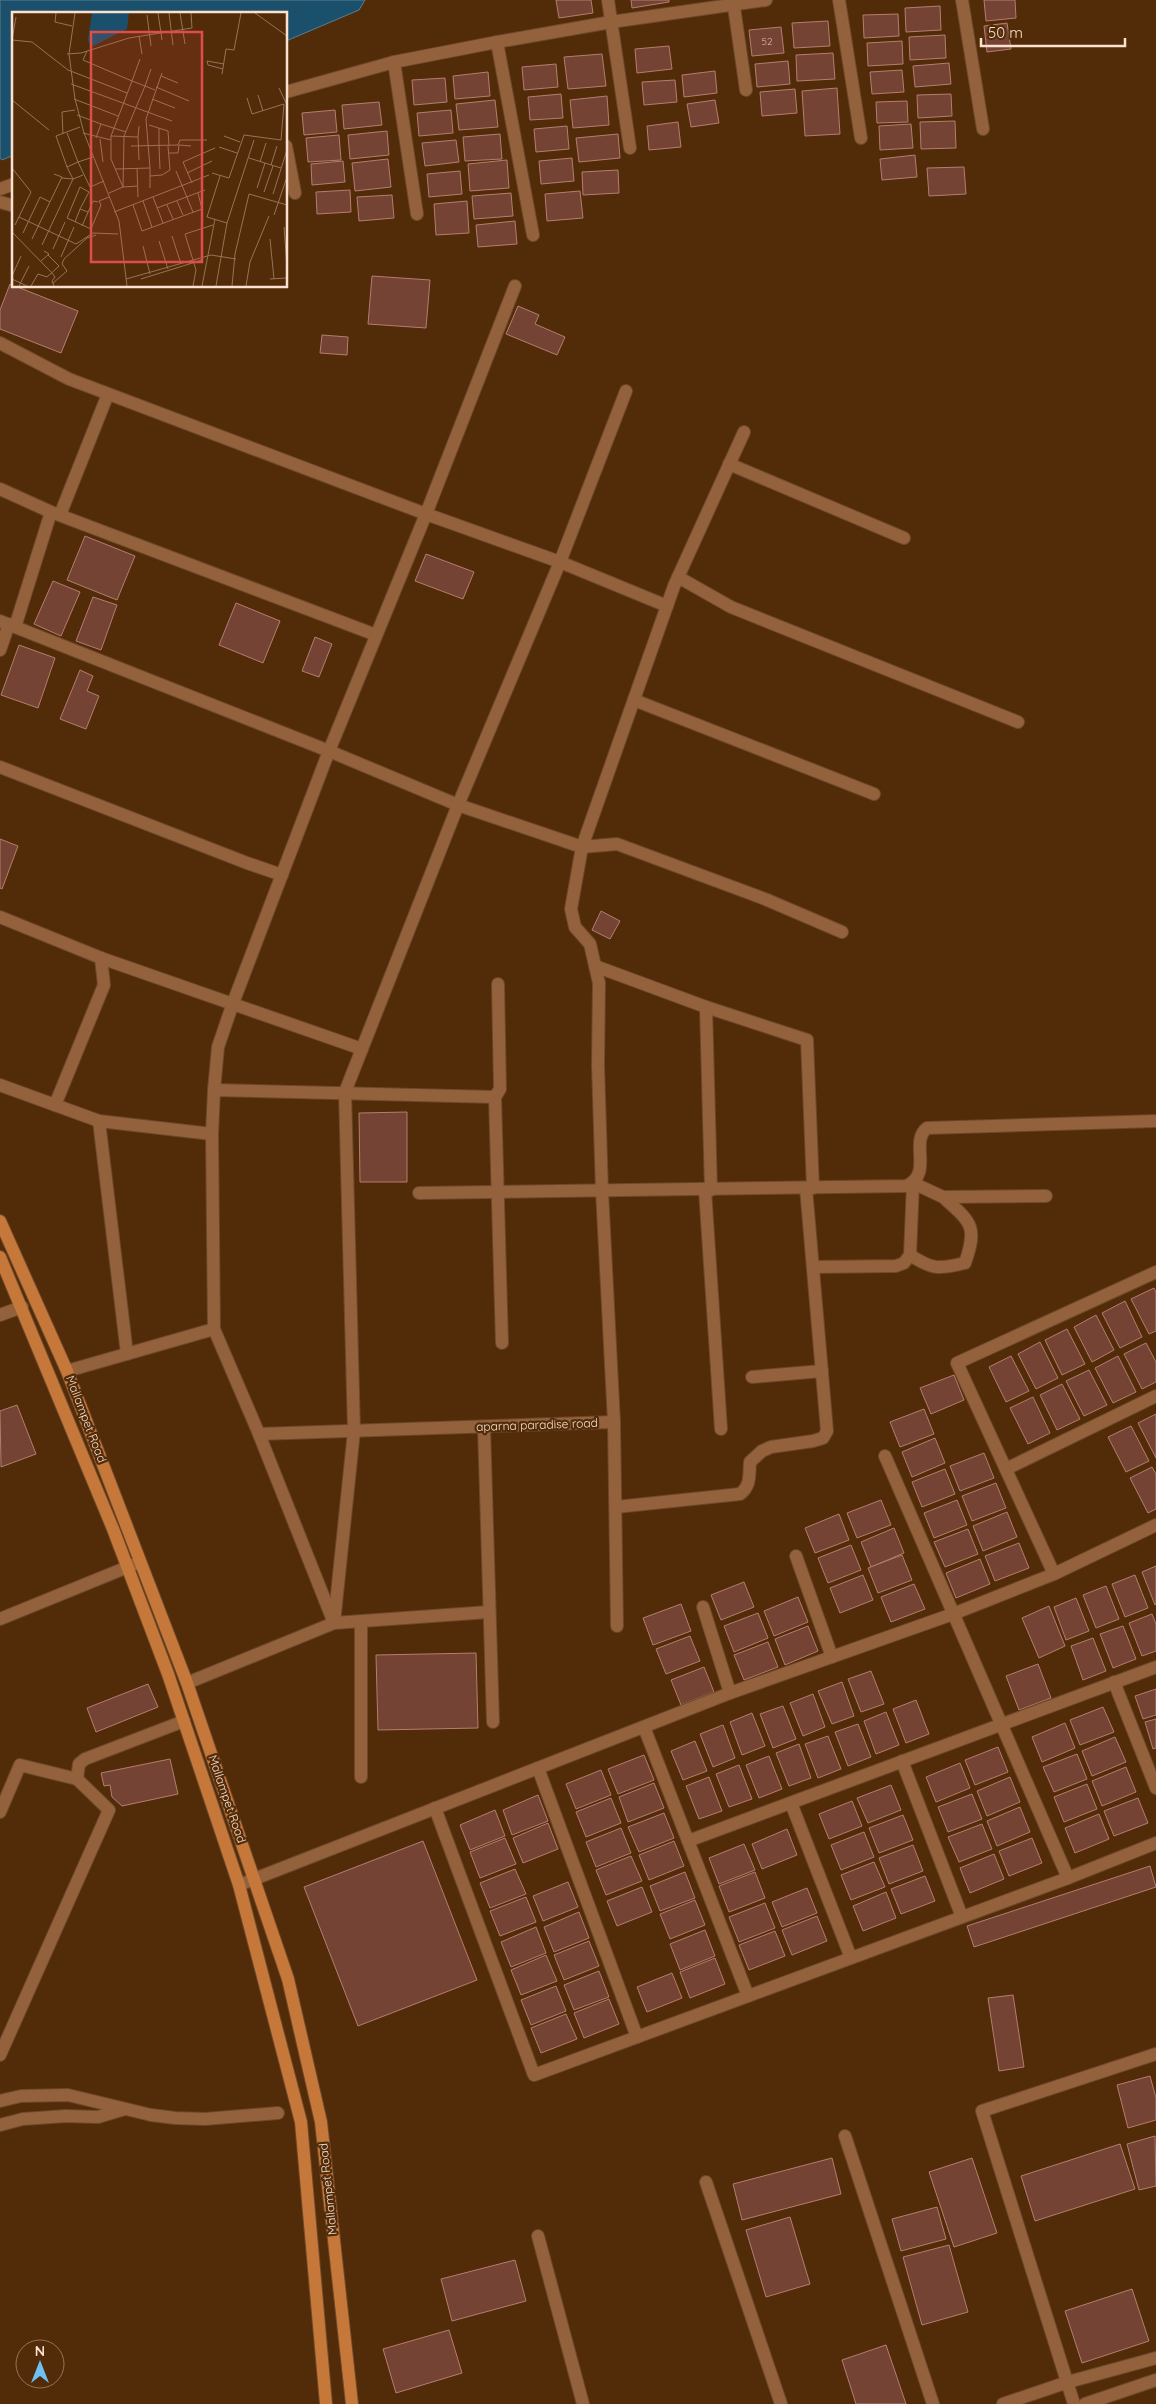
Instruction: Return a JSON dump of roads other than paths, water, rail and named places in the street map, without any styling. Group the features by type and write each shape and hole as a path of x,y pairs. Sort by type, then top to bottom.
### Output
{"main road":[{"name":"Mallampet Road","path":"0,1221 67,1371 187,1683 288,1979 321,2122 352,2404"},
{"path":"2,1261 18,1260"},
{"name":"Mallampet Road","path":"2,1261 113,1529 126,1568 168,1674 239,1885 301,2122 326,2404"}],"street":[{"path":"608,0 630,148"},
{"path":"288,91 394,62 497,42 733,2 766,0"},
{"path":"839,0 861,138"},
{"path":"962,0 983,129"},
{"path":"733,2 746,90"},
{"path":"497,42 533,235"},
{"path":"394,62 418,214"},
{"path":"288,156 295,193"},
{"path":"0,189 12,185"},
{"path":"334,1623 259,1434 214,1329 212,1134 218,1047 329,751 426,514 515,286"},
{"path":"0,343 69,380 426,514 560,562 667,606"},
{"path":"334,1623 354,1431 345,1092 458,805 560,562 626,391"},
{"path":"0,650 8,624 108,394"},
{"name":"aparna paradise road","path":"259,1434 614,1422 602,1191 598,1065 599,983 590,944 575,927 571,909 582,847 667,606 678,577 744,432"},
{"path":"729,464 904,538"},
{"path":"0,489 55,514 376,635"},
{"path":"678,577 731,607 1018,722"},
{"path":"8,624 329,751 458,805 582,847 617,844 765,899 842,932"},
{"path":"634,700 874,794"},
{"path":"0,767 247,864 282,875"},
{"path":"0,917 100,958 362,1049"},
{"path":"55,1105 104,985 100,958"},
{"path":"595,966 706,1007 807,1040 809,1188 813,1267 827,1431 823,1438 762,1451 750,1462 749,1483 740,1494 616,1507"},
{"path":"498,984 500,1090 494,1097 502,1343"},
{"path":"706,1007 708,1190 721,1429"},
{"path":"0,1085 99,1121 212,1134"},
{"path":"214,1090 494,1097"},
{"path":"99,1121 127,1354"},
{"path":"419,1193 906,1186 913,1183 919,1176 921,1135 927,1128 1156,1121"},
{"path":"910,1254 929,1267 950,1267 965,1263 972,1244 972,1229 961,1213 943,1197 913,1183"},
{"path":"813,1267 896,1266 904,1263 910,1254 913,1183"},
{"path":"943,1197 1046,1196"},
{"path":"1054,1574 957,1363 1156,1272"},
{"path":"0,1315 22,1307"},
{"path":"67,1371 214,1329"},
{"path":"752,1377 822,1371"},
{"path":"1006,1469 1156,1396"},
{"path":"614,1422 617,1626"},
{"path":"484,1426 493,1722"},
{"path":"885,1456 1068,1878"},
{"path":"239,1885 730,1693 953,1614 1054,1574 1156,1525"},
{"path":"796,1556 832,1657"},
{"path":"0,1619 140,1562"},
{"path":"703,1607 730,1693"},
{"path":"187,1683 334,1623 489,1612"},
{"path":"361,1622 362,1777"},
{"path":"688,1841 1156,1667"},
{"path":"1114,1682 1156,1788"},
{"path":"77,1778 79,1764 85,1758 184,1721"},
{"path":"644,1727 748,1996"},
{"path":"902,1761 962,1917"},
{"path":"0,1812 20,1766 77,1778 109,1810 0,2055"},
{"path":"538,1768 637,2036"},
{"path":"791,1803 851,1958"},
{"path":"436,1808 534,2075 1068,1878 1156,1843"},
{"path":"1074,2404 982,2111 1156,2054"},
{"path":"0,2102 21,2096 68,2095 175,2118 205,2119 278,2113"},
{"path":"0,2125 23,2119 66,2116 98,2118 126,2109"},
{"path":"845,2136 933,2404"},
{"path":"706,2182 780,2404"},
{"path":"538,2236 583,2404"},
{"path":"1003,2404 1068,2382 1156,2358"},
{"path":"1085,2404 1156,2380"}],"water":[{"path":"0,0 365,0 359,10 288,40 288,12 12,12 12,156 2,160 0,158"}]}
